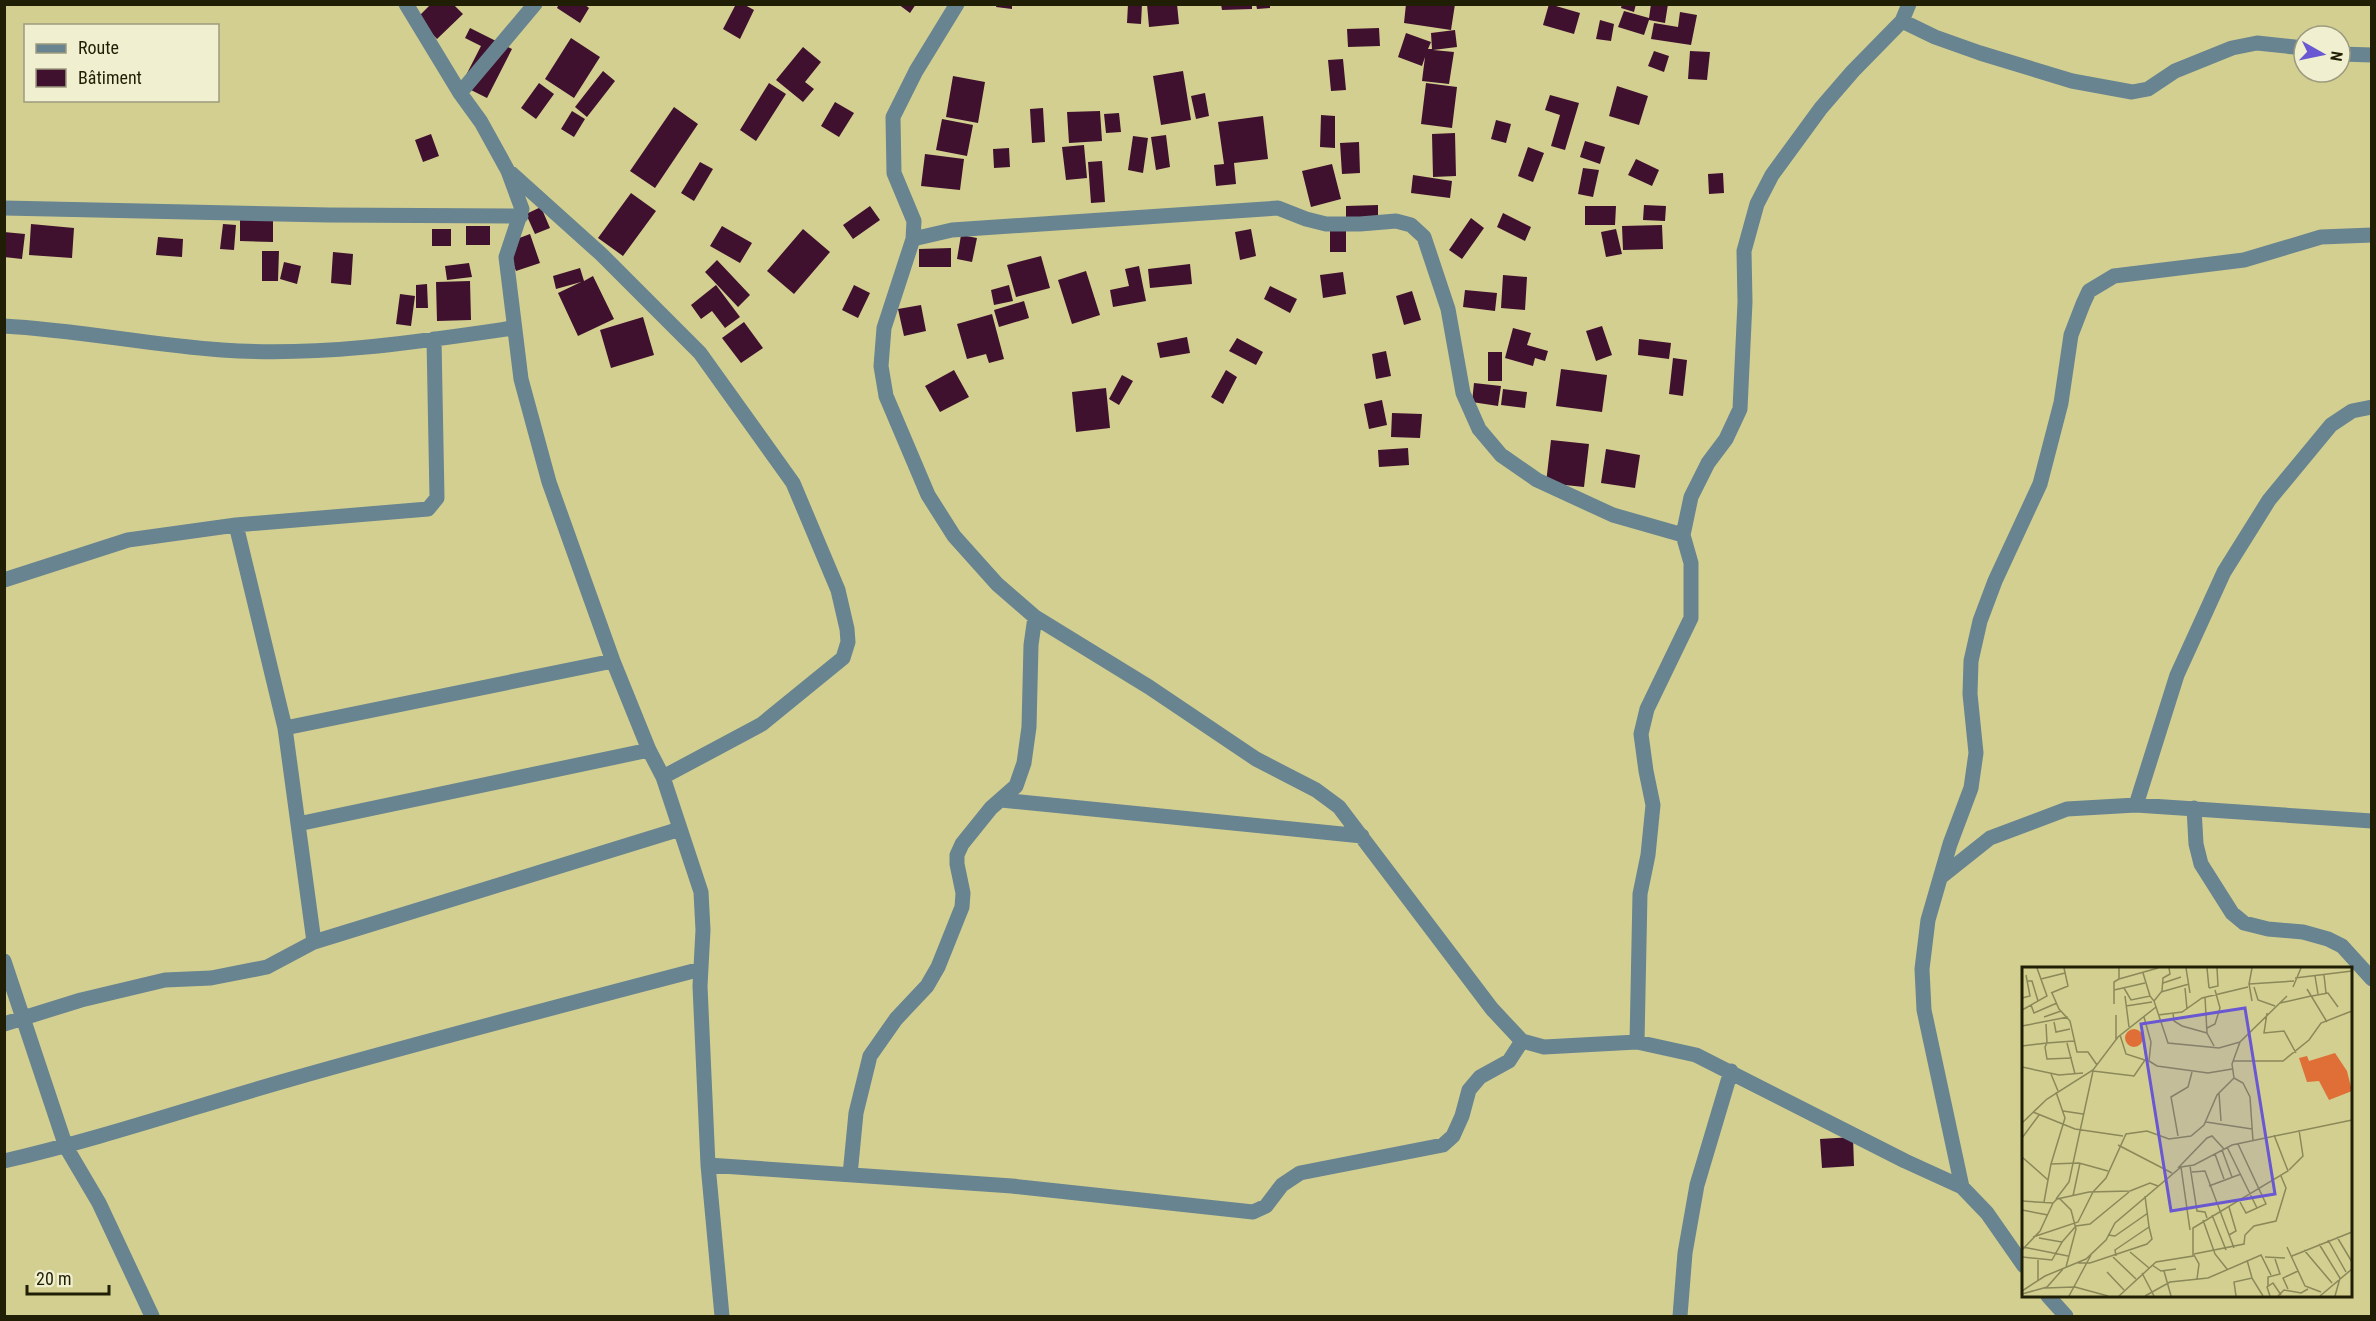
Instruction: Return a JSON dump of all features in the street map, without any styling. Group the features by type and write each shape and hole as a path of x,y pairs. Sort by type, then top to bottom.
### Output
{"street":[{"path":"406,4 460,93 481,122 508,171 522,210 506,257 521,379 549,482 613,660 649,750 663,777 701,892 703,930 700,969 708,1165 722,1317"},
{"path":"460,93 535,4"},
{"path":"957,4 916,70 893,117 894,172 914,221 913,238 884,328 880,366 886,396 928,495 954,536 997,584 1035,617 1149,687 1256,759 1316,790 1339,807 1492,1009 1522,1041 1544,1047 1637,1042 1696,1055 1905,1161 1962,1187 1987,1213 2022,1263"},
{"path":"1637,1042 1640,894 1648,855 1653,805 1641,734 1647,709 1691,618 1691,563 1683,535 1691,496 1708,463 1726,439 1740,409 1745,302 1744,251 1757,204 1773,175 1821,108 1852,71 1902,21 1909,4"},
{"path":"1902,21 1935,37 1980,53 2072,81 2132,92 2148,89 2175,70 2232,48 2257,43 2292,47"},
{"path":"2352,54 2372,55"},
{"path":"508,171 601,254 700,353 793,483 838,590 847,628 848,642 843,658 762,724 663,777"},
{"path":"4,208 329,216 521,216"},
{"path":"913,238 952,230 1272,208 1292,212 1306,219 1326,224 1396,221 1412,225 1424,237 1448,309 1462,393 1479,429 1501,455 1538,480 1613,515 1683,535"},
{"path":"1962,1187 1924,1010 1922,969 1928,920 1950,843 1971,788 1976,753 1970,694 1971,672 1980,621 1995,581 2040,484 2061,403 2071,335 2089,291 2114,276 2244,260 2321,237 2372,235"},
{"path":"4,326 223,350 300,351 371,347 513,328"},
{"path":"4,580 128,540 236,525 428,509 437,498 434,339"},
{"path":"2136,805 2177,675 2224,572 2269,500 2331,425 2352,411 2372,407"},
{"path":"236,525 285,728 314,942"},
{"path":"850,1175 856,1113 870,1056 896,1019 927,986 938,967 962,907 963,894 957,855 991,808 1016,786 1024,763 1029,727 1031,645 1035,617"},
{"path":"285,728 613,660"},
{"path":"298,824 649,750"},
{"path":"1001,800 1362,836"},
{"path":"1941,877 1990,837 2067,809 2136,805 2372,821"},
{"path":"2194,808 2196,844 2201,864 2232,913 2244,922 2268,929 2303,932 2328,939 2342,946 2372,979"},
{"path":"4,1024 81,1000 165,980 211,978 267,967 314,942 680,829"},
{"path":"4,961 66,1147 99,1203 152,1317"},
{"path":"4,1161 66,1147 287,1080 700,969"},
{"path":"708,1165 1012,1186 1253,1212 1266,1206 1282,1185 1300,1173 1443,1145 1454,1136 1469,1090 1480,1077 1509,1061 1522,1041"},
{"path":"1680,1317 1685,1253 1697,1185 1731,1071"},
{"path":"2049,1297 2066,1317"}],"building":[{"path":"431,4 453,4 463,14 437,39 417,18"},
{"path":"559,4 584,4 589,8 580,23 557,8"},
{"path":"736,4 743,4 754,10 740,39 723,29"},
{"path":"898,4 916,4 910,13"},
{"path":"997,4 1012,4 1012,9 996,7"},
{"path":"1128,4 1142,4 1141,24 1127,23"},
{"path":"1147,4 1177,4 1179,24 1149,27"},
{"path":"1221,4 1252,4 1252,9 1222,10"},
{"path":"1256,4 1270,4 1270,8 1257,9"},
{"path":"1406,4 1455,4 1451,30 1404,23"},
{"path":"1549,4 1580,13 1574,34 1543,25"},
{"path":"1622,4 1636,4 1634,12 1621,8"},
{"path":"1651,4 1668,4 1665,23 1649,20 1644,35 1618,27 1624,11 1649,18"},
{"path":"1680,12 1697,15 1691,45 1651,39 1654,23 1678,27"},
{"path":"1600,20 1614,24 1611,41 1596,39"},
{"path":"470,28 512,49 487,98 461,85 481,46 465,38"},
{"path":"1379,28 1380,46 1348,47 1347,29"},
{"path":"1455,30 1457,47 1433,50 1454,52 1449,84 1422,81 1425,57 1422,66 1398,57 1406,33 1431,42 1428,49 1432,49 1431,33"},
{"path":"571,38 600,57 574,98 545,79"},
{"path":"803,47 821,62 805,82 814,89 803,102 776,80"},
{"path":"1654,51 1669,56 1664,72 1648,66"},
{"path":"1690,51 1710,52 1707,80 1688,79"},
{"path":"1343,59 1346,90 1331,91 1328,60"},
{"path":"603,71 615,81 587,117 575,107"},
{"path":"1183,71 1191,120 1161,125 1153,76"},
{"path":"953,76 985,82 978,123 946,117"},
{"path":"539,83 554,94 536,119 521,108"},
{"path":"769,83 786,94 756,141 740,130"},
{"path":"1426,83 1457,87 1452,128 1421,124"},
{"path":"1617,86 1648,96 1639,125 1609,116"},
{"path":"1205,93 1209,116 1196,119 1191,96"},
{"path":"1550,95 1579,103 1565,150 1551,146 1560,115 1545,110"},
{"path":"835,102 854,113 839,137 821,126"},
{"path":"674,107 698,124 655,188 630,171"},
{"path":"1043,108 1045,142 1032,143 1030,109"},
{"path":"572,111 585,119 574,137 561,129"},
{"path":"1100,111 1102,141 1069,143 1067,112"},
{"path":"1119,113 1121,132 1106,133 1104,114"},
{"path":"1321,115 1335,116 1335,148 1320,147"},
{"path":"1263,116 1268,159 1234,163 1236,184 1216,186 1214,165 1224,164 1218,122"},
{"path":"942,119 973,125 967,156 936,150"},
{"path":"1496,120 1511,124 1506,143 1491,139"},
{"path":"1455,133 1456,176 1433,177 1432,134"},
{"path":"431,134 439,156 423,162 415,140"},
{"path":"1166,135 1170,167 1156,170 1151,137"},
{"path":"1133,136 1148,138 1143,173 1128,170"},
{"path":"1585,141 1605,147 1600,164 1580,157"},
{"path":"1359,142 1360,173 1342,174 1340,143"},
{"path":"1084,145 1087,178 1066,180 1062,147"},
{"path":"1528,147 1544,153 1533,182 1518,176"},
{"path":"1009,148 1010,167 994,168 993,149"},
{"path":"925,154 964,159 960,190 921,186"},
{"path":"1636,159 1659,170 1652,186 1628,175"},
{"path":"1102,161 1105,202 1091,203 1088,162"},
{"path":"700,162 713,169 694,201 681,193"},
{"path":"1332,164 1341,199 1311,207 1302,171"},
{"path":"1583,168 1599,170 1593,197 1578,194"},
{"path":"1723,173 1724,193 1709,194 1708,174"},
{"path":"1413,175 1452,181 1450,198 1411,193"},
{"path":"631,193 656,211 623,256 598,238"},
{"path":"1378,205 1378,223 1346,224 1346,252 1330,252 1330,220 1346,220 1346,206"},
{"path":"1644,205 1666,206 1665,221 1643,220"},
{"path":"870,206 880,220 853,239 843,225"},
{"path":"1585,206 1616,206 1615,225 1585,225"},
{"path":"541,207 550,228 535,234 526,214"},
{"path":"1503,213 1531,227 1525,241 1497,227"},
{"path":"240,217 273,217 273,242 240,241"},
{"path":"1471,218 1484,228 1462,259 1449,250"},
{"path":"31,224 74,228 72,258 29,255"},
{"path":"223,224 236,225 234,250 220,249"},
{"path":"1662,225 1663,249 1623,250 1622,226"},
{"path":"466,226 490,226 490,245 466,245"},
{"path":"722,226 752,243 740,263 710,246"},
{"path":"432,229 451,229 451,246 432,246"},
{"path":"803,229 830,252 794,294 767,271"},
{"path":"1251,229 1256,256 1240,260 1235,232"},
{"path":"1616,229 1622,254 1606,257 1601,232"},
{"path":"4,232 25,234 22,259 4,257"},
{"path":"530,234 540,263 516,271 506,243"},
{"path":"961,235 977,238 972,262 957,259"},
{"path":"158,237 183,239 182,257 156,255"},
{"path":"951,248 951,267 919,267 919,249"},
{"path":"262,251 279,251 278,281 262,281"},
{"path":"333,252 353,254 351,285 331,283"},
{"path":"1041,256 1050,288 1016,297 1007,265"},
{"path":"717,260 750,295 738,307 705,272"},
{"path":"284,262 301,266 297,284 280,279"},
{"path":"469,263 472,277 447,280 445,266"},
{"path":"1190,264 1192,284 1150,288 1148,269"},
{"path":"1139,266 1146,301 1113,307 1110,290 1129,286 1125,269"},
{"path":"580,268 584,281 593,276 614,319 578,336 558,293 581,282 556,289 553,276"},
{"path":"1086,271 1100,315 1072,324 1058,280"},
{"path":"1343,272 1346,294 1323,298 1320,275"},
{"path":"1503,275 1527,277 1525,310 1501,308"},
{"path":"470,281 471,320 437,321 436,282"},
{"path":"427,284 428,308 416,308 416,285"},
{"path":"716,285 740,317 725,328 712,311 701,319 691,305"},
{"path":"854,285 870,293 858,318 842,310"},
{"path":"1009,285 1013,301 994,305 991,290"},
{"path":"1270,286 1297,299 1290,313 1264,299"},
{"path":"1465,290 1497,293 1495,311 1463,307"},
{"path":"1412,291 1421,320 1404,325 1396,296"},
{"path":"400,294 415,296 411,326 396,324"},
{"path":"1024,301 1029,318 999,327 994,310"},
{"path":"921,305 926,331 904,336 898,309"},
{"path":"992,314 1004,359 989,363 986,354 967,359 957,324"},
{"path":"643,317 654,355 611,368 600,330"},
{"path":"744,322 763,348 741,363 722,338"},
{"path":"1602,326 1612,355 1596,361 1586,331"},
{"path":"1513,328 1531,333 1527,345 1548,351 1545,361 1535,358 1533,366 1505,358"},
{"path":"1187,337 1190,353 1160,358 1157,343"},
{"path":"1237,338 1263,352 1256,365 1229,351"},
{"path":"1639,339 1671,343 1669,359 1638,355"},
{"path":"1386,351 1391,376 1376,379 1372,354"},
{"path":"1488,352 1502,352 1502,381 1488,381"},
{"path":"1673,358 1687,360 1683,396 1669,394"},
{"path":"1561,369 1607,375 1602,412 1556,406"},
{"path":"954,370 969,397 940,412 925,386"},
{"path":"1226,370 1237,377 1223,404 1211,397"},
{"path":"1122,375 1133,381 1119,405 1109,399"},
{"path":"1474,383 1501,386 1498,406 1472,402"},
{"path":"1106,388 1110,428 1076,432 1072,392"},
{"path":"1503,389 1527,392 1525,408 1501,405"},
{"path":"1382,400 1387,425 1369,429 1364,404"},
{"path":"1392,413 1422,414 1420,438 1391,437"},
{"path":"1551,440 1589,444 1584,487 1546,483"},
{"path":"1408,448 1409,465 1379,467 1378,450"},
{"path":"1606,449 1640,455 1635,488 1601,483"},
{"path":"1853,1137 1854,1166 1822,1168 1820,1139"}]}
